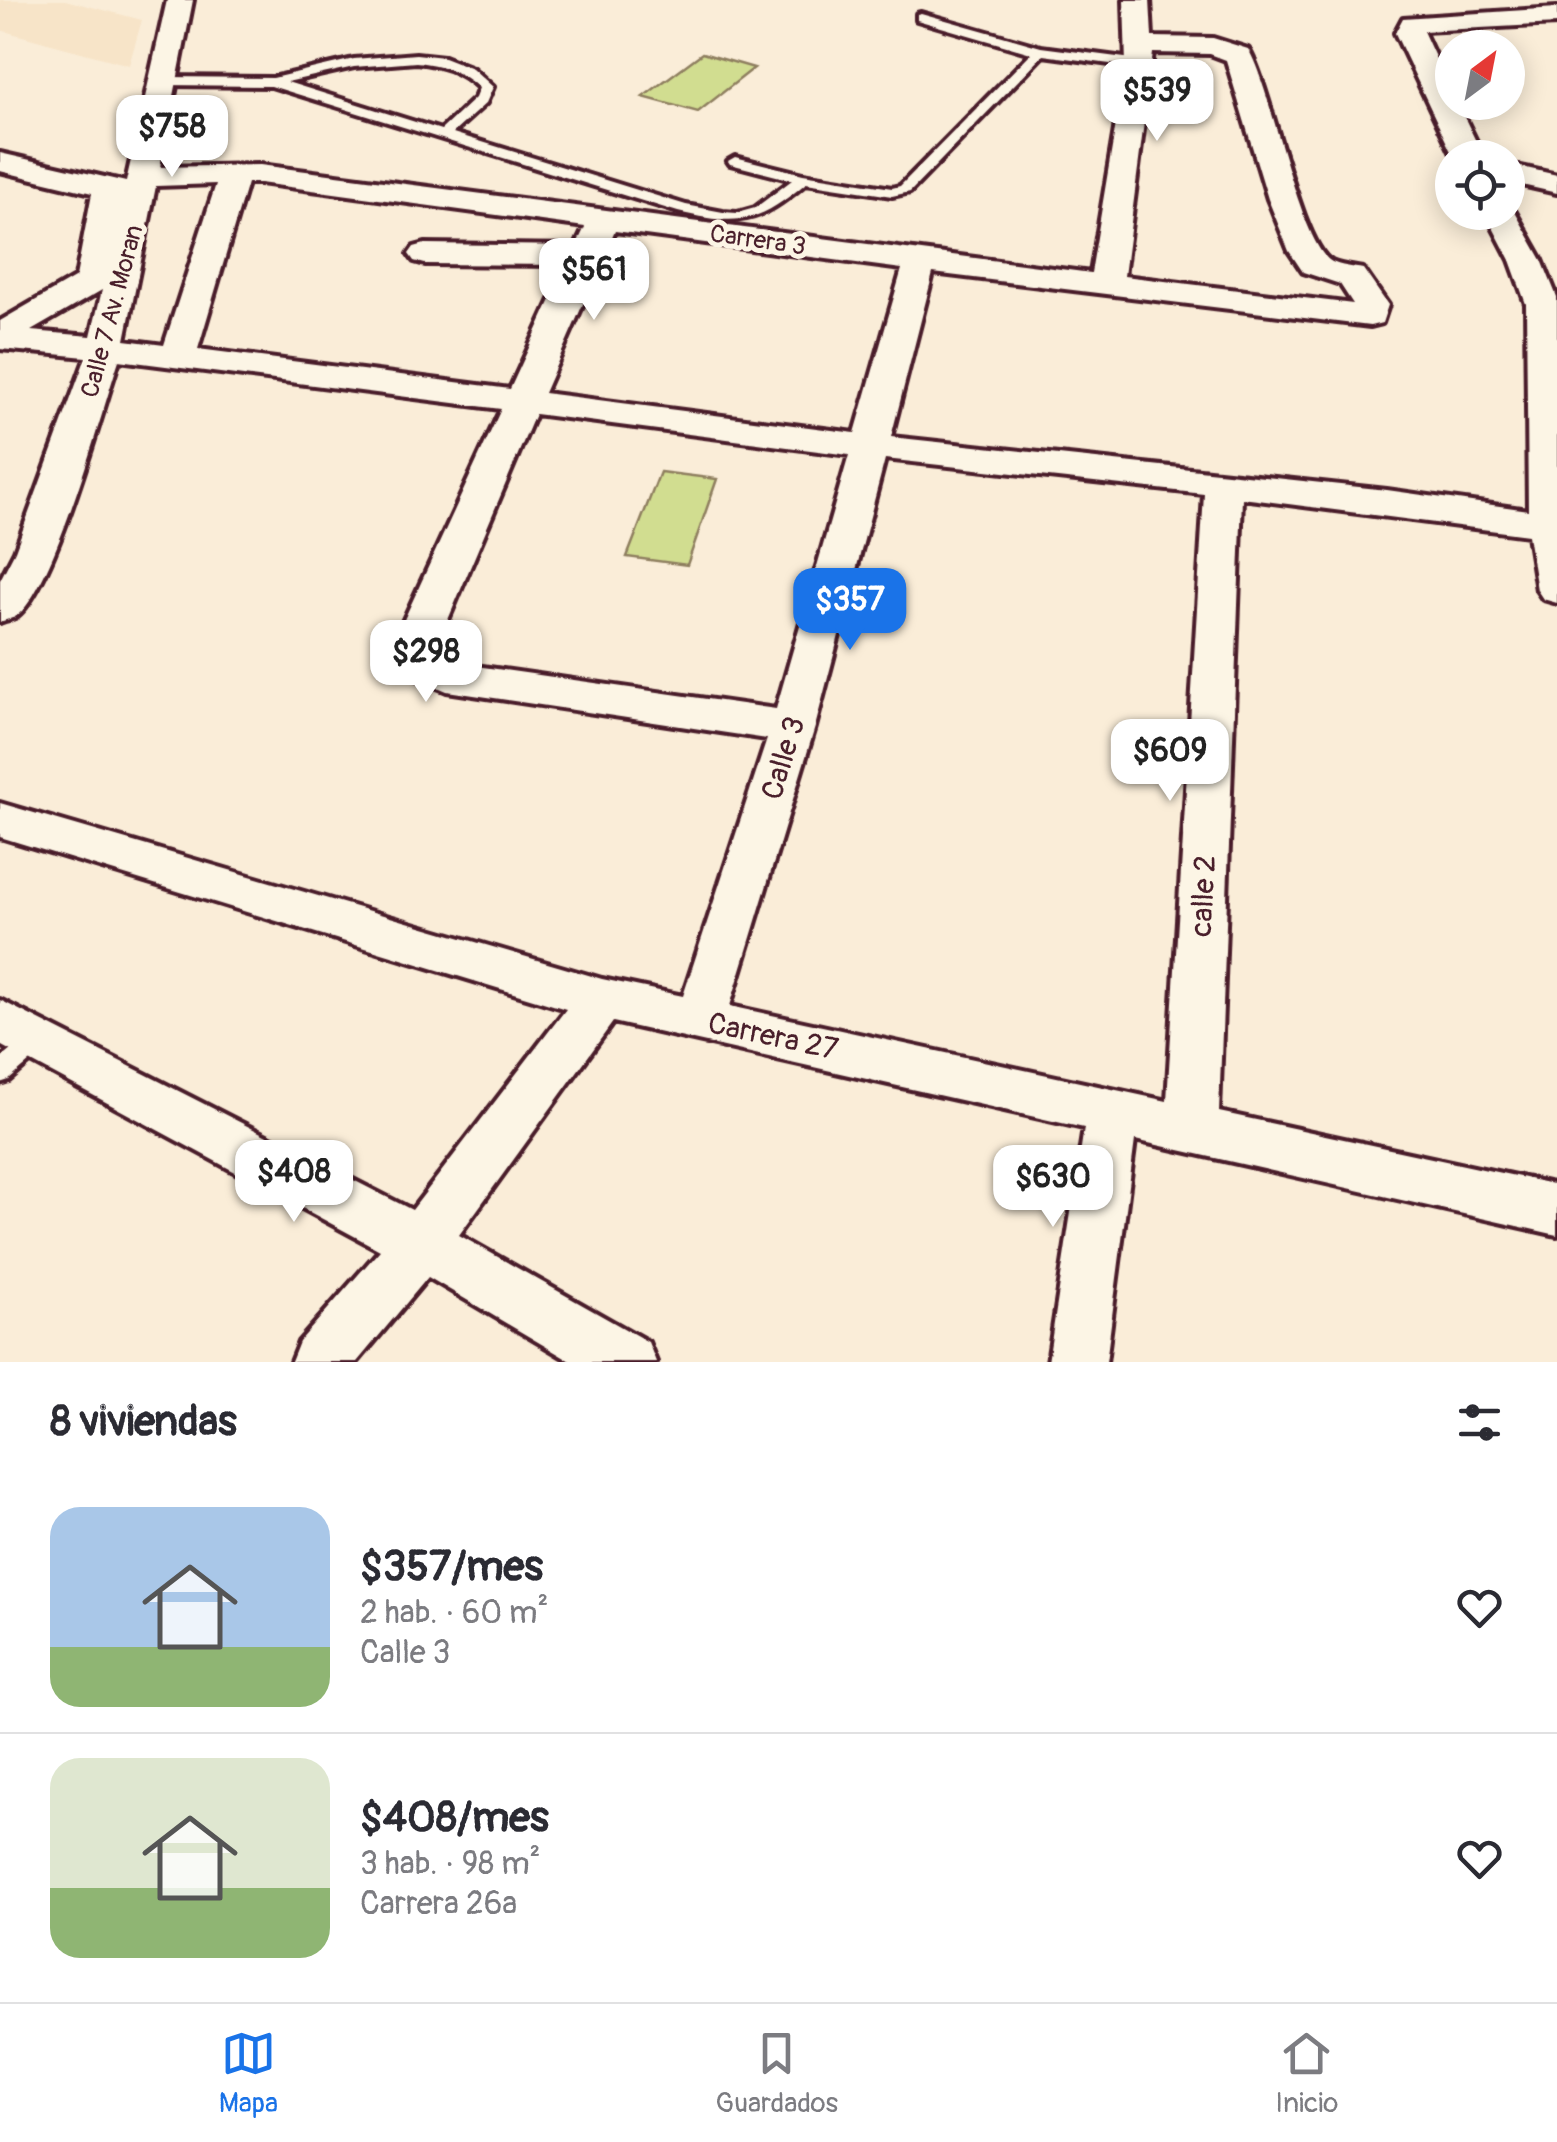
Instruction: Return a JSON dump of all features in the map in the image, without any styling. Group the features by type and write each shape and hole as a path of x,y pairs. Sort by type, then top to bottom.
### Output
{"street":[{"name":"Calle 7 Av. Moran","path":"0,608 12,594 35,550 106,348 130,187 165,81 180,0"},
{"path":"1106,284 1139,54 1137,0"},
{"path":"1460,140 1409,33 1412,24 1557,16"},
{"name":"Carrera 3","path":"0,162 130,187 235,174 366,186 920,262 1366,318 1372,313 1352,276 1318,269 1311,260 1296,230 1238,55 1213,46 1139,54"},
{"path":"178,357 235,174"},
{"path":"1525,177 1557,184"},
{"path":"0,337 92,282 130,187"},
{"path":"604,218 411,650 419,663 447,676 794,727"},
{"path":"1510,230 1550,305 1549,491 1557,590"},
{"path":"425,254 589,256"},
{"name":"Calle 3","path":"701,1020 794,727 920,262"},
{"path":"0,337 868,446 1387,502 1551,526"},
{"name":"calle 2","path":"1192,1127 1224,484"},
{"name":"Carrera 27","path":"0,820 602,998 1557,1210"},
{"path":"320,1362 421,1243 602,998"},
{"path":"12,1045 421,1243 627,1362"},
{"path":"1077,1362 1113,1110"}],"lane":[{"path":"920,16 1040,51 1139,54"},
{"path":"735,160 803,178 892,192 905,189 1040,51"},
{"path":"165,81 272,82 325,68 400,57 460,66 486,87 481,100 444,134"},
{"path":"272,82 729,220 764,212 803,178"}],"shaded area":[{"path":"0,0 65,0 142,20 129,65 0,30"}],"green space":[{"path":"702,53 754,68 698,112 643,97"},
{"path":"660,472 717,479 687,565 627,557"}]}
